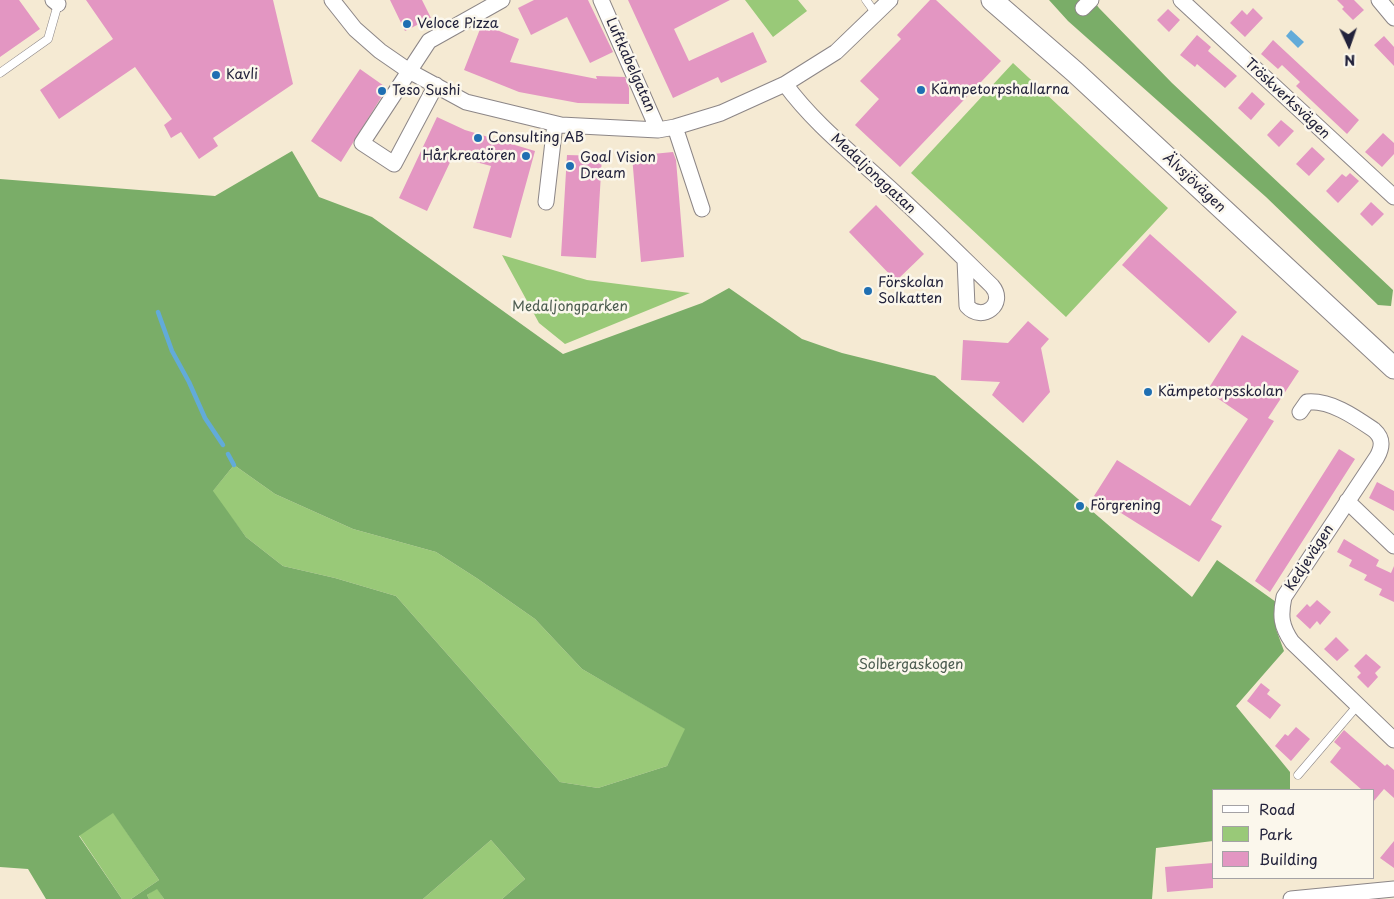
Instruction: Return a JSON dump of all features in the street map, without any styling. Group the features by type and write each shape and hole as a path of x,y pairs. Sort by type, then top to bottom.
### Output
{"main road":[{"name":"Älvsjövägen","path":"992,0 1075,72 1394,368"}],"street":[{"path":"332,0 355,29 380,51 409,70 466,102 555,124 658,130 675,127 721,113 785,84 836,52 890,0"},
{"path":"436,85 394,164 362,143 429,41 502,0"},
{"name":"Luftkabelgatan","path":"601,0 658,130"},
{"name":"Tröskverksvägen","path":"1181,0 1394,197"},
{"path":"1379,0 1394,18"},
{"name":"Medaljonggatan","path":"785,84 801,106 965,260"},
{"path":"546,202 555,124"},
{"path":"675,127 702,209"},
{"name":"Kedjevägen","path":"1300,412 1307,402 1325,403 1367,425 1380,435 1380,451 1284,597 1281,620 1284,630 1292,642 1394,740"},
{"path":"1347,501 1394,546"},
{"path":"1291,899 1394,889"}],"lane":[{"path":"866,0 876,14"},
{"path":"0,73 48,39 55,2"},
{"path":"1298,775 1358,705"}],"green space":[{"path":"745,0 798,0 807,11 773,37"},
{"path":"1049,0 1093,0 1172,83 1393,290 1391,306 1378,305 1266,197 1068,21"},
{"path":"1013,63 1168,208 1066,317 911,173"},
{"name":"Solbergaskogen","path":"292,151 319,197 372,217 563,354 702,303 729,288 802,339 842,353 935,376 1192,597 1217,560 1276,602 1276,629 1284,651 1236,706 1290,772 1290,789 1212,789 1212,841 1156,848 1152,899 502,899 525,879 491,840 423,899 164,899 157,889 147,895 149,899 131,899 159,880 113,813 79,836 122,899 46,899 28,869 0,867 0,179 215,196","holes":["234,465 275,494 353,529 436,552 535,619 582,669 685,729 667,766 598,788 560,782 396,596 335,578 283,566 246,537 213,491"]},
{"name":"Medaljongparken","path":"502,255 587,280 690,293 565,344 539,323"},
{"path":"234,465 275,494 353,529 436,552 478,579 535,619 582,669 686,729 667,766 598,788 560,782 396,596 335,578 283,566 246,537 212,492"},
{"path":"113,812 159,880 131,899 122,899 79,835"},
{"path":"491,840 525,879 502,899 423,899"},
{"path":"157,888 164,899 149,899 147,895"}],"water":[{"path":"1291,30 1304,42 1298,48 1286,36"}],"building":[{"path":"0,0 19,0 40,29 0,57"},
{"name":"Kavli","path":"86,0 273,0 293,84 213,138 218,146 199,159 181,132 171,138 164,125 172,119 135,67 59,119 40,90 113,39"},
{"path":"390,0 422,0 431,18 405,31"},
{"path":"534,0 588,0 613,52 590,63 567,17 531,35 518,8"},
{"path":"628,0 730,0 674,29 689,61 753,32 767,62 721,83 718,77 673,98"},
{"name":"Kämpetorpshallarna","path":"930,0 936,0 1001,61 900,167 855,125 879,99 860,81 901,39 897,35"},
{"path":"1337,0 1354,0 1364,10 1353,20 1342,9 1344,7"},
{"path":"1253,8 1263,18 1245,37 1230,23 1242,10 1247,15"},
{"path":"1168,9 1180,20 1169,32 1157,20"},
{"path":"482,24 519,39 510,62 597,79 596,76 625,77 629,88 629,104 578,103 519,92 464,70"},
{"path":"1197,35 1211,47 1208,51 1237,76 1225,88 1197,64 1195,67 1180,55"},
{"path":"1384,36 1394,47 1394,66 1374,45"},
{"path":"1273,40 1359,120 1347,134 1296,86 1300,82 1282,65 1278,69 1261,54"},
{"path":"360,69 387,88 341,162 311,141"},
{"path":"1252,92 1265,104 1251,120 1238,108"},
{"path":"437,117 465,130 535,151 511,238 473,228 491,166 453,156 427,211 399,198"},
{"path":"1281,120 1294,131 1279,147 1267,135"},
{"path":"1383,133 1394,143 1394,154 1382,167 1365,152"},
{"path":"1312,147 1325,159 1309,176 1296,164"},
{"path":"673,152 676,160 684,257 641,262 632,156"},
{"path":"567,155 602,156 596,258 561,256"},
{"path":"1350,173 1359,181 1338,203 1326,191 1342,174 1346,177"},
{"path":"1371,202 1384,214 1372,226 1360,214"},
{"path":"876,205 924,254 896,281 849,232"},
{"path":"1150,234 1237,312 1209,343 1122,265"},
{"path":"1028,321 1049,339 1041,348 1050,392 1023,423 992,395 1000,382 961,380 963,340 1008,343"},
{"path":"1242,335 1299,371 1268,418 1274,421 1211,520 1222,526 1199,562 1094,496 1117,460 1190,506 1248,419 1207,391"},
{"path":"1339,449 1355,459 1270,592 1255,581"},
{"path":"1377,482 1394,491 1394,511 1369,498"},
{"path":"1344,539 1379,560 1376,566 1391,573 1394,566 1394,602 1379,595 1382,589 1364,580 1367,575 1349,566 1352,560 1337,552"},
{"path":"1317,600 1331,612 1320,625 1317,621 1310,629 1296,616 1307,604 1310,607"},
{"path":"1336,637 1349,650 1337,661 1324,649"},
{"path":"1366,654 1381,667 1375,673 1378,677 1368,688 1357,677 1361,673 1354,666"},
{"path":"1261,683 1270,690 1267,694 1281,705 1270,719 1247,701"},
{"path":"1296,727 1310,739 1291,761 1275,746 1285,734 1288,736"},
{"path":"1344,730 1385,766 1387,764 1394,770 1394,798 1384,789 1374,801 1374,789 1361,789 1330,762 1341,748 1334,742"},
{"path":"1394,841 1394,868 1380,858"},
{"path":"1212,863 1213,888 1167,892 1165,867"}],"waterway":[{"path":"158,312 172,351 189,382 205,418 223,445"},
{"path":"228,454 234,465"}],"place":[{"name":"Veloce Pizza","path":"407,24"},
{"name":"Kavli","path":"216,75"},
{"name":"Kämpetorpshallarna","path":"921,90"},
{"name":"Teso Sushi","path":"382,91"},
{"name":"Consulting AB","path":"478,138"},
{"name":"Hårkreatören","path":"526,156"},
{"name":"Goal Vision Dream","path":"570,166"},
{"name":"Förskolan Solkatten","path":"868,291"},
{"name":"Kämpetorpsskolan","path":"1148,392"},
{"name":"Förgrening","path":"1080,506"}]}
